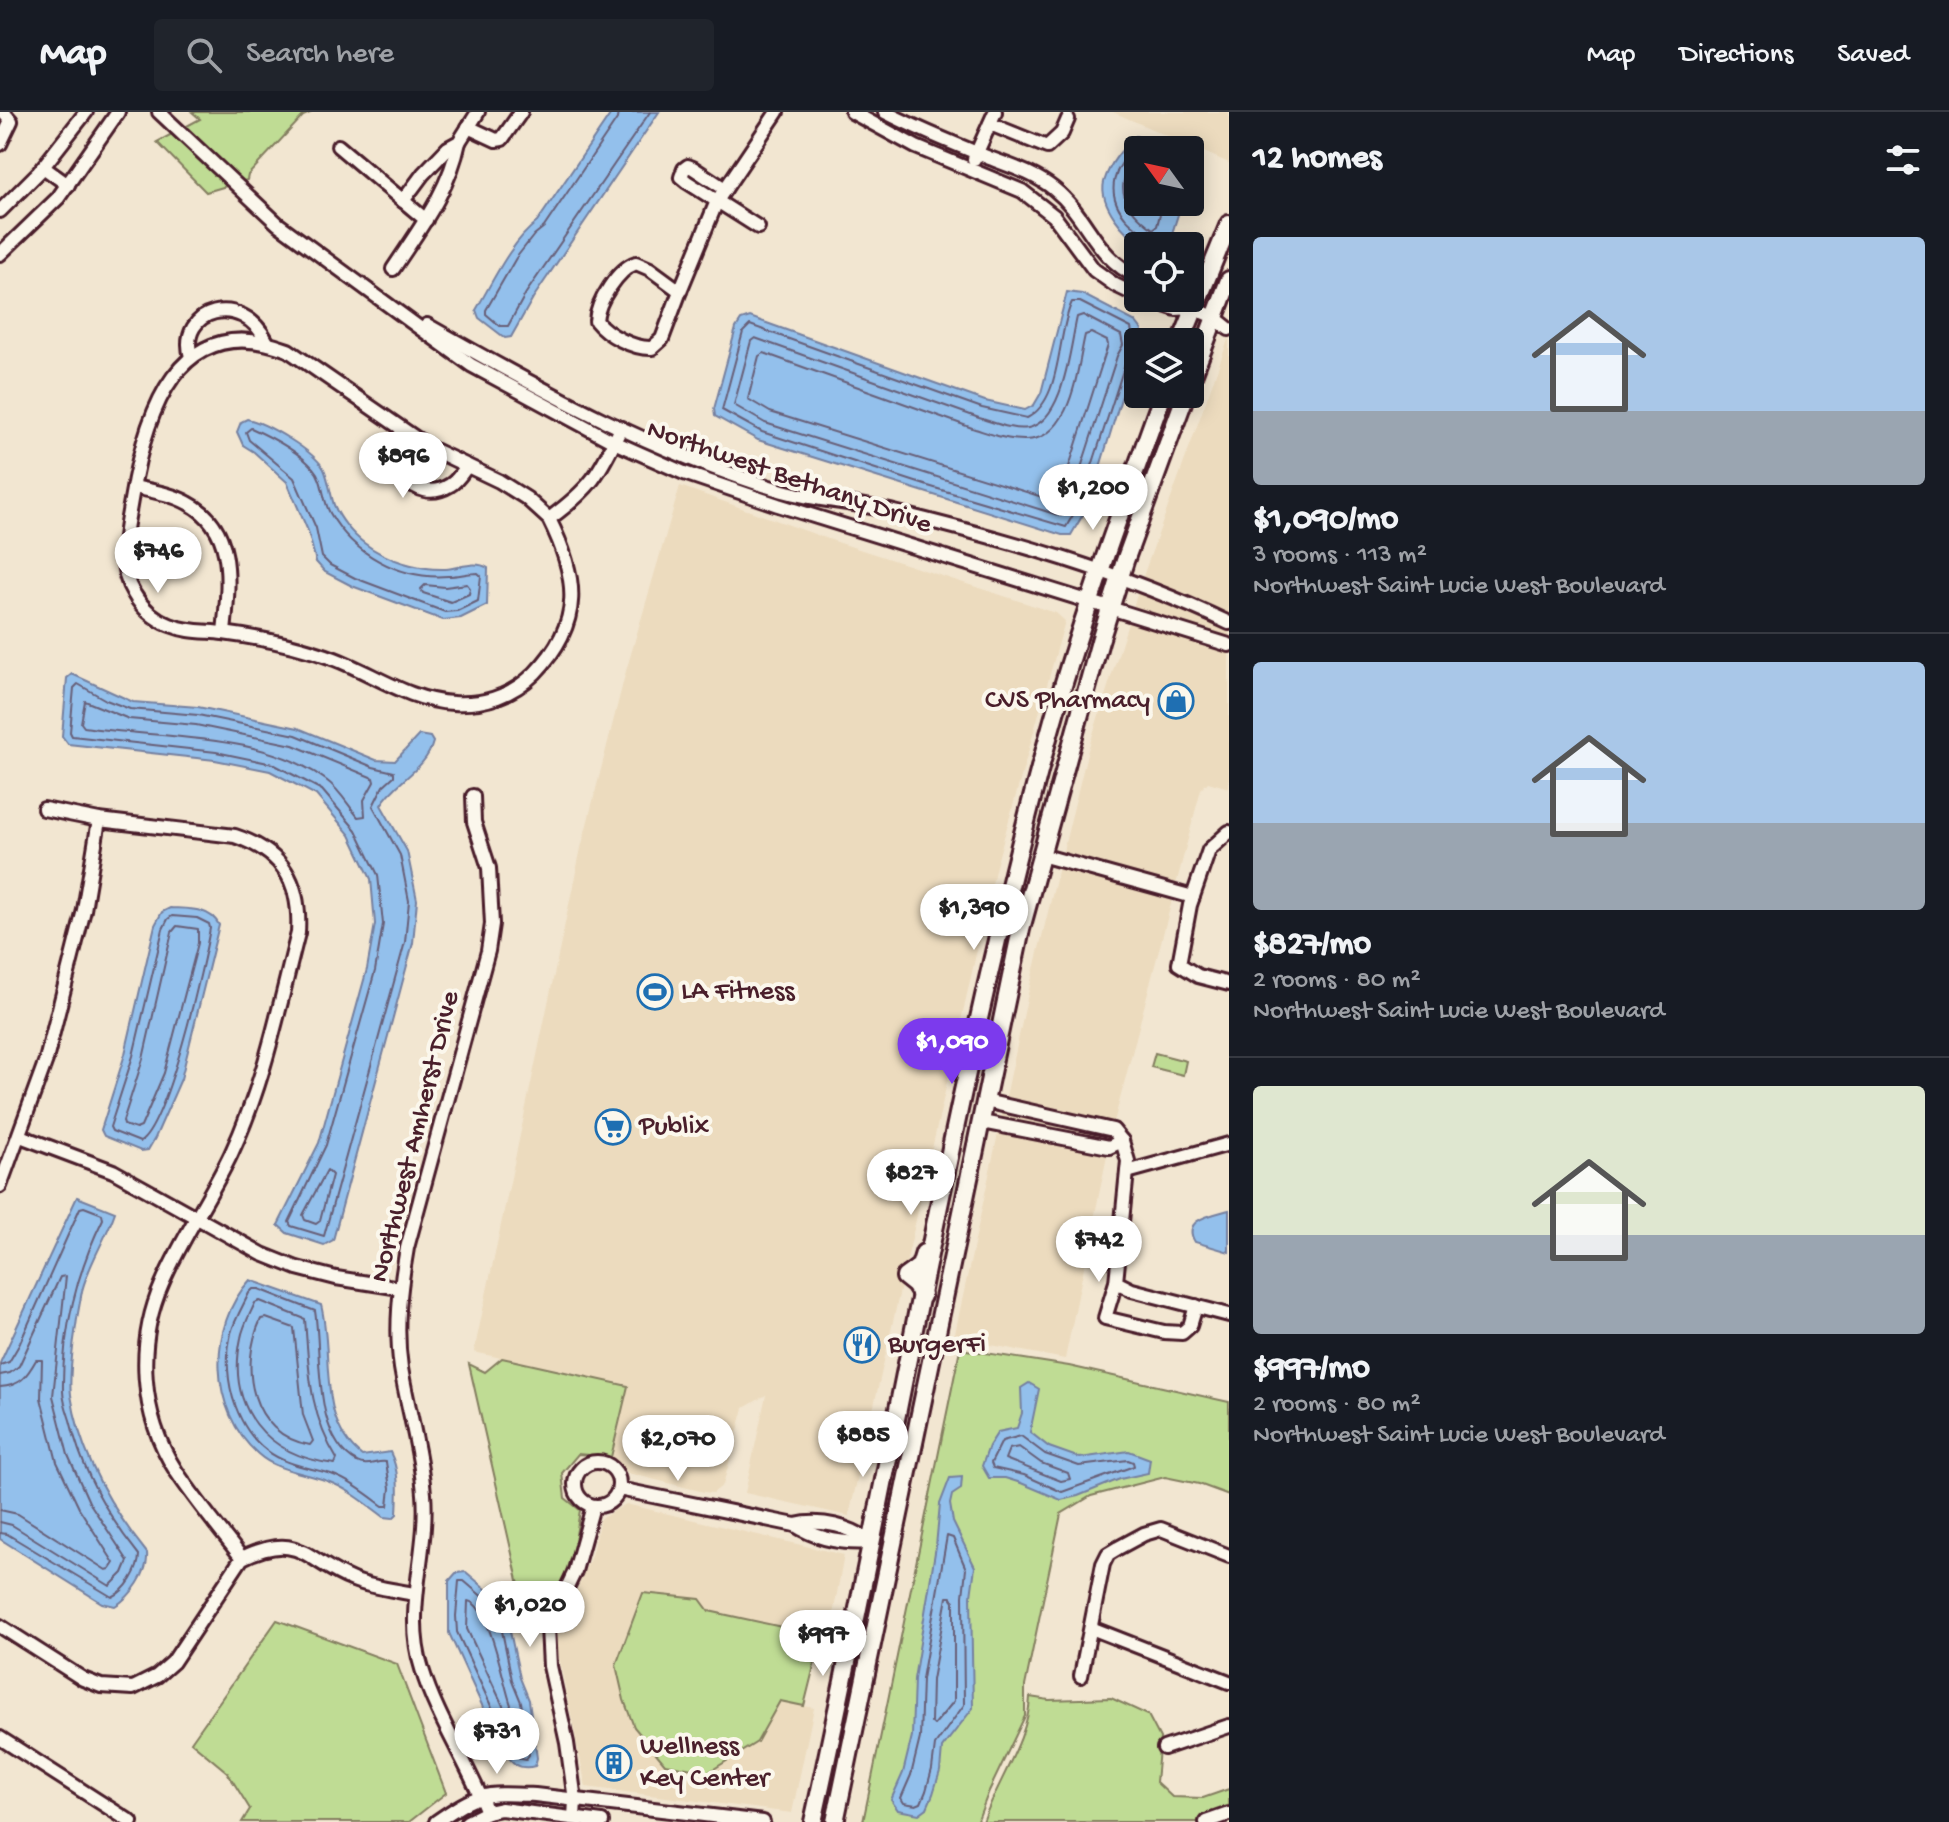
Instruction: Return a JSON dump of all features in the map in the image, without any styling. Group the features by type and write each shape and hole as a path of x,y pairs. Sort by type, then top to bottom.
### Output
{"main road":[{"path":"1204,273 1229,224"},
{"path":"1204,353 1221,317 1229,280"},
{"path":"813,1822 962,1105 1021,842 1090,602 1158,408"},
{"path":"835,1822 1012,973 1041,855 1110,608 1181,408"},
{"path":"1038,780 1032,833 1033,845 1041,855"},
{"path":"1012,973 1012,944 1027,874 1021,842"},
{"path":"976,1041 971,1099 982,1122"},
{"path":"957,1241 953,1221 970,1134 962,1105"},
{"path":"872,1542 880,1549 881,1559 872,1606 874,1634"}],"street":[{"path":"0,144 11,121 3,112"},
{"path":"0,211 43,167 86,112"},
{"path":"0,254 58,198 118,112"},
{"name":"Northwest Bethany Drive","path":"159,112 278,224 471,365 614,442 684,473 778,505 1229,645"},
{"path":"393,269 441,198 459,142 478,112"},
{"path":"468,127 496,140 502,139 521,112"},
{"path":"680,291 650,269 641,264 632,264 622,271 598,310 596,321 617,337 639,347 652,348 662,339 717,201 777,112"},
{"path":"852,112 916,147 1022,191 1042,204 1094,270 1124,289"},
{"path":"885,112 1031,174 1054,189 1068,203 1107,258 1124,270"},
{"path":"969,169 992,118 1047,147 1062,133 1068,119"},
{"path":"403,201 423,174 448,148 459,142"},
{"path":"338,146 426,220"},
{"path":"43,167 68,185"},
{"path":"725,189 693,168 684,169 681,177 758,227"},
{"name":"Northwest Bethany Drive","path":"367,288 494,363 621,428 700,464 786,492 884,509 960,528 1120,578 1229,623"},
{"path":"191,357 188,345 192,331 200,320 225,310 240,313 253,321 267,342"},
{"path":"1221,317 1229,329"},
{"path":"240,341 267,342 302,359 430,448 526,498 549,519 566,554 572,590 570,614 549,658 514,690 495,699 469,704 430,701 309,651 224,633 185,630 151,615 134,595 126,579 123,550 134,487 151,423 163,390 191,357 210,347 240,341"},
{"path":"549,519 580,496 600,473 621,428"},
{"path":"403,430 396,443 395,457 399,471 414,485 427,490 442,489 455,483 467,466"},
{"path":"134,487 189,503 204,514 219,535 227,553 229,577 224,633"},
{"name":"Northwest Amherst Drive","path":"473,796 474,822 489,868 492,924 488,951 407,1248 400,1288 398,1335 424,1495 424,1540 415,1594 415,1633 421,1667 442,1719 487,1812"},
{"path":"44,809 99,820 235,836 255,843 273,855 290,876 297,895 300,911 298,933 262,1073 232,1152 163,1282 151,1315 145,1354 146,1386 152,1417 175,1470 242,1558"},
{"path":"0,1186 46,1060 84,910 99,820"},
{"path":"1229,832 1209,850 1193,897 1179,964 1198,976 1229,984"},
{"path":"1041,855 1193,897"},
{"path":"985,1101 1113,1130 1122,1141 1128,1161 1127,1172 1116,1282 1105,1318 1173,1334 1182,1333 1190,1326 1196,1306"},
{"path":"1023,1130 1027,1111"},
{"path":"982,1122 1109,1147 1122,1141"},
{"path":"1081,1141 1085,1124"},
{"path":"20,1136 113,1171 262,1254 297,1268 400,1288"},
{"path":"1127,1172 1229,1144"},
{"path":"1116,1282 1132,1290 1229,1315"},
{"path":"599,1462 617,1474 619,1489 612,1501 593,1506 580,1499 574,1485 575,1478 584,1466 599,1462"},
{"path":"619,1489 795,1525 812,1535 851,1544 872,1542"},
{"path":"574,1818 575,1800 567,1743 550,1666 548,1627 575,1571 593,1506"},
{"path":"1081,1676 1103,1564 1108,1554 1161,1529 1229,1556"},
{"path":"0,1626 83,1679 101,1686 133,1688 157,1676 173,1662 242,1558 261,1549 298,1548 350,1579 415,1594"},
{"path":"1091,1628 1229,1682"},
{"path":"133,1688 137,1702"},
{"path":"1164,1748 1229,1726"},
{"path":"0,1738 131,1822"},
{"path":"436,1822 480,1795 535,1795 763,1822"},
{"path":"467,1822 501,1809 602,1822"},
{"path":"1206,1822 1229,1814"}],"shaded area":[{"path":"1113,112 1229,112 1229,163 1204,152 1204,136 1168,136"},
{"path":"1229,337 1229,788 1208,782 1201,789 1114,1122 1065,1359 954,1338 1030,985 1088,750 1141,582"},
{"path":"680,486 831,540 1056,613 1065,621 996,866 849,1516 745,1493 766,1395 744,1408 723,1485 713,1493 704,1492 628,1473 611,1457 627,1386 474,1352 581,848 626,671"},
{"path":"626,1504 844,1555 824,1664 801,1645 791,1629 708,1611 757,1742 780,1701 814,1708 792,1813 586,1787 556,1643 564,1613 591,1556 600,1519"}],"green space":[{"path":"192,112 312,112 303,116 248,175 247,180 206,192 157,142 200,119"},
{"path":"1155,1053 1186,1061 1183,1075 1151,1067"},
{"path":"960,1349 1069,1366 1229,1402 1229,1495 1199,1484 1165,1477 1091,1496 1061,1514 1025,1686 1025,1716 977,1822 863,1822"},
{"path":"502,1358 628,1386 611,1457 578,1454 562,1473 565,1498 580,1510 574,1548 558,1593 520,1589 469,1364 485,1372"},
{"path":"643,1593 700,1599 709,1611 791,1629 801,1645 816,1658 804,1706 780,1701 757,1742 709,1772 665,1764 634,1727 616,1665"},
{"path":"277,1620 397,1664 446,1793 409,1822 242,1822 250,1809 227,1772 191,1742"},
{"path":"1030,1697 1049,1700 1111,1698 1148,1715 1160,1738 1156,1782 1172,1797 1203,1798 1229,1789 1229,1822 983,1822 1018,1744"}],"water":[{"path":"612,112 659,112 533,298 511,337 505,338 479,318 476,310 510,251 537,222"},
{"path":"1124,148 1124,216 1178,216 1172,232 1127,232 1114,218 1103,191 1110,168"},
{"path":"1067,292 1082,294 1136,322 1140,328 1124,328 1124,389 1088,506 1071,535 1062,535 758,440 715,416 714,409 736,328 741,320 750,317 985,401 1025,410 1034,405 1041,393"},
{"path":"247,419 289,439 319,462 326,473 340,516 355,535 373,549 392,559 425,568 473,565 488,568 487,605 461,618 443,620 352,586 325,572 316,562 308,531 287,482 243,445 237,432 241,422"},
{"path":"72,674 133,702 198,707 298,728 376,760 395,761 419,735 430,737 433,742 424,760 381,805 407,851 417,900 413,943 333,1240 324,1245 287,1233 278,1225 319,1143 367,969 375,924 371,879 350,835 316,795 270,771 215,760 68,744 62,736 67,678"},
{"path":"170,908 204,912 219,925 181,1079 155,1138 148,1150 141,1151 104,1136 101,1130 125,1054 155,925 162,912"},
{"path":"77,1197 115,1212 82,1291 70,1385 75,1417 98,1479 147,1553 138,1583 115,1606 102,1603 0,1539 0,1363"},
{"path":"1229,1210 1229,1252 1195,1242 1192,1228 1195,1223"},
{"path":"250,1280 321,1305 329,1386 338,1424 362,1456 390,1452 398,1483 397,1514 393,1518 384,1517 332,1483 275,1465 258,1454 242,1436 230,1415 223,1392 221,1344 226,1321 236,1299"},
{"path":"1029,1383 1039,1389 1030,1432 1049,1447 1080,1458 1129,1451 1150,1459 1148,1473 1120,1479 1061,1500 1005,1478 989,1478 982,1466 989,1446 998,1432 1017,1428 1022,1413 1021,1388"},
{"path":"962,1477 961,1489 952,1495 950,1504 953,1522 975,1567 971,1596 973,1708 942,1748 940,1771 933,1794 927,1808 919,1814 898,1810 891,1800 903,1773 912,1736 914,1679 940,1504 950,1478"},
{"path":"466,1572 493,1595 508,1622 520,1678 529,1700 537,1758 535,1766 516,1764 502,1749 449,1633 449,1581 456,1573"}],"place":[{"name":"CVS Pharmacy","path":"1176,701"},
{"name":"LA Fitness","path":"655,992"},
{"name":"Publix","path":"613,1127"},
{"name":"BurgerFi","path":"862,1345"},
{"name":"Wellness Key Center","path":"614,1763"}]}
